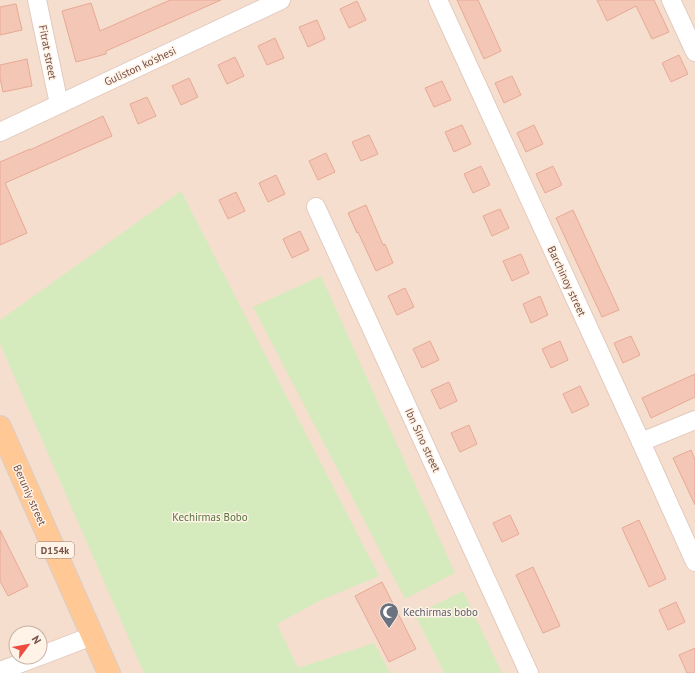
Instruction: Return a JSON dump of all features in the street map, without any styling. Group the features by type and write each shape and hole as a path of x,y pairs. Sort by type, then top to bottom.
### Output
{"main road":[{"name":"Beruniy street","path":"0,427 109,673"}],"street":[{"name":"Fitrat street","path":"38,0 59,104"},
{"name":"Guliston ko'shesi","path":"0,132 281,0"},
{"name":"Barchinoy street","path":"438,0 695,562"},
{"path":"671,0 695,52"},
{"name":"Ibn Sino street","path":"316,207 529,673"},
{"path":"641,442 695,420"},
{"path":"48,653 92,636"},
{"path":"0,671 16,665"}],"shaded area":[{"path":"0,0 695,0 695,673 0,673"}],"green space":[{"name":"Kechirmas Bobo","path":"181,191 379,576 321,600 277,624 298,668 374,643 390,673 144,673 0,344 0,320"},
{"path":"321,276 455,573 405,599 253,307"},
{"path":"463,591 502,673 444,673 415,615"}],"building":[{"path":"170,0 221,0 106,51 106,54 76,62 62,11 91,3 100,31"},
{"path":"457,0 478,0 501,51 484,59"},
{"path":"597,0 654,0 669,32 652,39 636,6 607,21"},
{"path":"357,1 366,20 349,28 340,9"},
{"path":"16,4 22,30 0,35 0,7"},
{"path":"317,20 325,39 308,47 299,27"},
{"path":"275,38 284,58 267,65 258,46"},
{"path":"679,55 688,74 671,82 662,63"},
{"path":"235,57 244,76 227,84 218,65"},
{"path":"27,59 32,86 3,92 0,78 0,65"},
{"path":"512,76 521,95 504,103 495,83"},
{"path":"189,78 198,97 181,105 172,86"},
{"path":"442,81 451,100 434,107 425,88"},
{"path":"147,97 156,116 138,124 130,104"},
{"path":"103,116 112,136 5,183 27,233 0,245 0,162 30,150"},
{"path":"462,125 471,144 454,152 445,132"},
{"path":"534,125 543,144 526,152 517,133"},
{"path":"369,135 378,154 361,161 352,142"},
{"path":"326,153 335,172 318,180 309,161"},
{"path":"481,166 490,185 473,193 464,174"},
{"path":"553,166 562,185 545,193 536,174"},
{"path":"276,175 285,194 268,202 259,183"},
{"path":"236,192 245,211 228,219 219,200"},
{"path":"366,205 383,245 385,244 393,263 376,271 348,213"},
{"path":"500,209 509,228 492,236 483,216"},
{"path":"573,210 619,310 602,317 556,218"},
{"path":"300,231 309,250 292,258 283,239"},
{"path":"521,254 529,273 512,281 503,261"},
{"path":"405,288 414,307 397,315 388,296"},
{"path":"540,296 548,315 531,323 523,304"},
{"path":"631,336 640,355 623,363 614,343"},
{"path":"430,341 439,360 422,368 413,349"},
{"path":"560,341 568,360 551,368 542,349"},
{"path":"695,374 695,397 651,418 642,398"},
{"path":"449,382 457,401 440,409 431,390"},
{"path":"580,386 589,405 572,413 563,394"},
{"path":"469,425 477,444 460,452 451,433"},
{"path":"691,450 695,460 695,505 673,458"},
{"path":"510,515 519,534 502,542 493,523"},
{"path":"639,520 666,579 649,587 622,528"},
{"path":"0,530 28,586 8,596 0,581"},
{"path":"533,567 560,626 543,633 516,575"},
{"name":"Kechirmas bobo","path":"382,582 416,649 389,662 355,596"},
{"path":"676,602 685,622 668,630 659,610"},
{"path":"695,648 695,673 687,673 679,655"}],"place":[{"name":"Kechirmas bobo","path":"389,629"}]}
